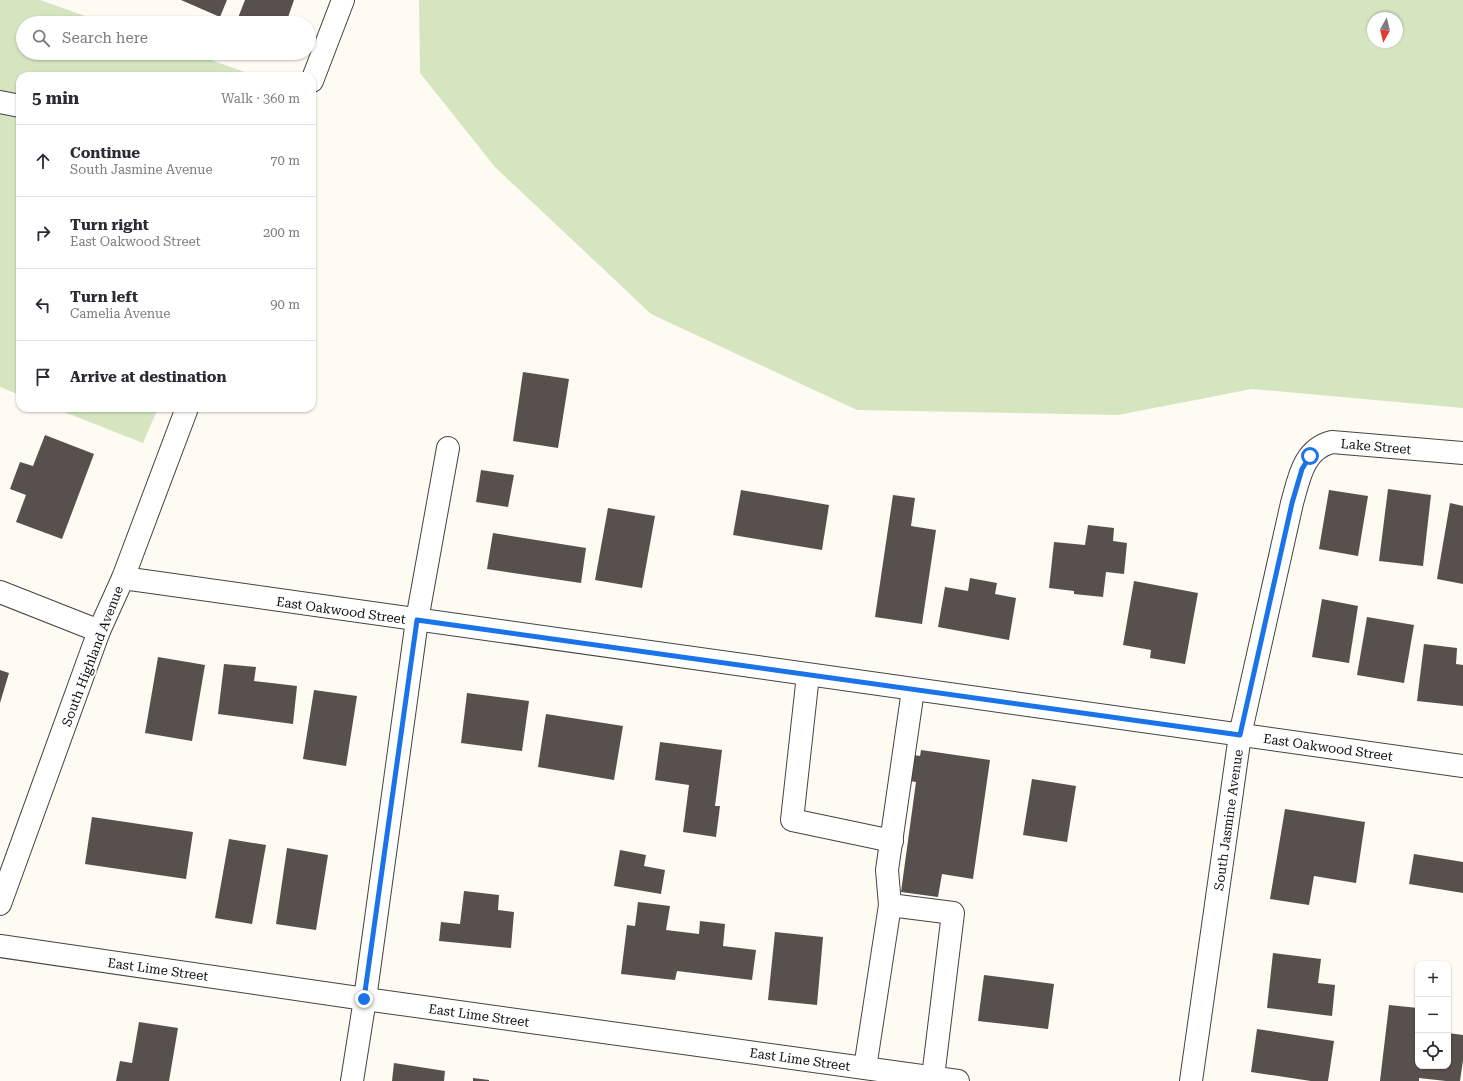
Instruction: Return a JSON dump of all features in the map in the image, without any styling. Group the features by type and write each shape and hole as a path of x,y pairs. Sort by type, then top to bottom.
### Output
{"street":[{"path":"315,72 343,0"},
{"path":"0,102 16,105"},
{"name":"South Highland Avenue","path":"0,904 99,631 123,578 185,412"},
{"name":"Lake Street","path":"1302,469 1306,461 1316,450 1323,444 1332,442 1463,453"},
{"path":"352,1081 417,620 448,448"},
{"name":"South Jasmine Avenue","path":"1191,1081 1240,735 1292,503 1302,469"},
{"name":"East Oakwood Street","path":"123,578 1463,766"},
{"path":"0,592 99,631"},
{"path":"808,675 792,820 892,841"},
{"path":"865,1068 890,905 887,870 913,690"},
{"path":"890,905 953,913 933,1078"},
{"name":"East Lime Street","path":"0,946 364,999 958,1081"}],"green space":[{"path":"0,0 40,0 85,16 16,16 16,60 211,60 245,72 16,72 16,393 0,387"},
{"path":"419,0 1463,0 1463,408 1252,389 1118,415 857,410 651,314 495,167 420,73"},
{"path":"64,412 156,412 143,443"}],"building":[{"path":"181,0 227,0 220,16"},
{"path":"245,0 294,0 288,16 239,16"},
{"path":"523,372 569,379 558,448 513,441"},
{"path":"45,435 94,454 62,539 16,522 26,495 10,489 20,462 33,466"},
{"path":"481,470 514,475 508,507 476,502"},
{"path":"1388,489 1431,495 1423,566 1379,561"},
{"path":"741,490 829,505 822,550 733,535"},
{"path":"1329,490 1368,496 1358,556 1319,549"},
{"path":"893,495 915,498 911,526 936,530 922,624 875,617"},
{"path":"1450,503 1463,506 1463,584 1437,579"},
{"path":"608,508 655,516 642,588 595,580"},
{"path":"1088,525 1114,528 1113,541 1127,543 1124,574 1106,572 1103,597 1074,594 1074,591 1049,588 1054,542 1085,545"},
{"path":"493,533 586,548 581,583 487,569"},
{"path":"970,578 997,583 995,594 1016,598 1009,640 938,627 945,587 968,591"},
{"path":"1134,581 1198,593 1185,664 1150,658 1151,650 1123,645"},
{"path":"1322,599 1358,606 1349,663 1312,657"},
{"path":"1367,617 1414,625 1404,683 1357,675"},
{"path":"1424,644 1457,648 1456,664 1463,665 1463,706 1417,701"},
{"path":"158,657 205,665 192,741 145,733"},
{"path":"224,664 256,667 254,681 297,686 293,724 218,714"},
{"path":"0,670 9,673 0,703"},
{"path":"314,690 357,696 346,766 303,759"},
{"path":"467,693 529,701 522,751 461,743"},
{"path":"546,714 623,726 614,780 538,767"},
{"path":"660,742 722,750 715,806 720,806 716,837 683,832 689,785 655,780"},
{"path":"921,750 990,760 973,879 942,874 938,897 901,892 916,782 904,780 908,754 920,756"},
{"path":"1032,779 1076,786 1067,842 1023,835"},
{"path":"1285,809 1365,822 1356,883 1314,876 1309,905 1270,899"},
{"path":"92,817 193,832 186,879 85,864"},
{"path":"229,839 266,845 252,924 215,918"},
{"path":"287,848 328,855 316,930 276,924"},
{"path":"620,850 646,855 644,866 665,870 661,894 614,886"},
{"path":"1414,854 1463,862 1463,893 1409,884"},
{"path":"464,891 499,895 498,910 514,912 511,948 439,941 441,922 460,924"},
{"path":"638,902 670,906 666,930 699,934 700,921 725,924 723,946 756,950 752,980 677,971 675,980 621,974 627,925 635,926"},
{"path":"775,932 823,937 817,1005 768,1000"},
{"path":"1273,953 1321,959 1318,983 1335,985 1332,1016 1267,1008"},
{"path":"984,975 1054,984 1048,1029 978,1021"},
{"path":"1389,1005 1415,1008 1415,1069 1451,1069 1451,1033 1463,1035 1463,1060 1460,1081 1419,1078 1419,1081 1380,1081"},
{"path":"139,1022 178,1028 169,1081 116,1081 120,1061 132,1063"},
{"path":"1257,1029 1334,1041 1328,1081 1311,1081 1251,1072"},
{"path":"394,1063 445,1071 444,1081 392,1081"},
{"path":"473,1078 489,1080 489,1081 473,1081"}],"route":[{"path":"364,999 417,620 1240,735 1292,503 1302,469 1310,456"}]}
